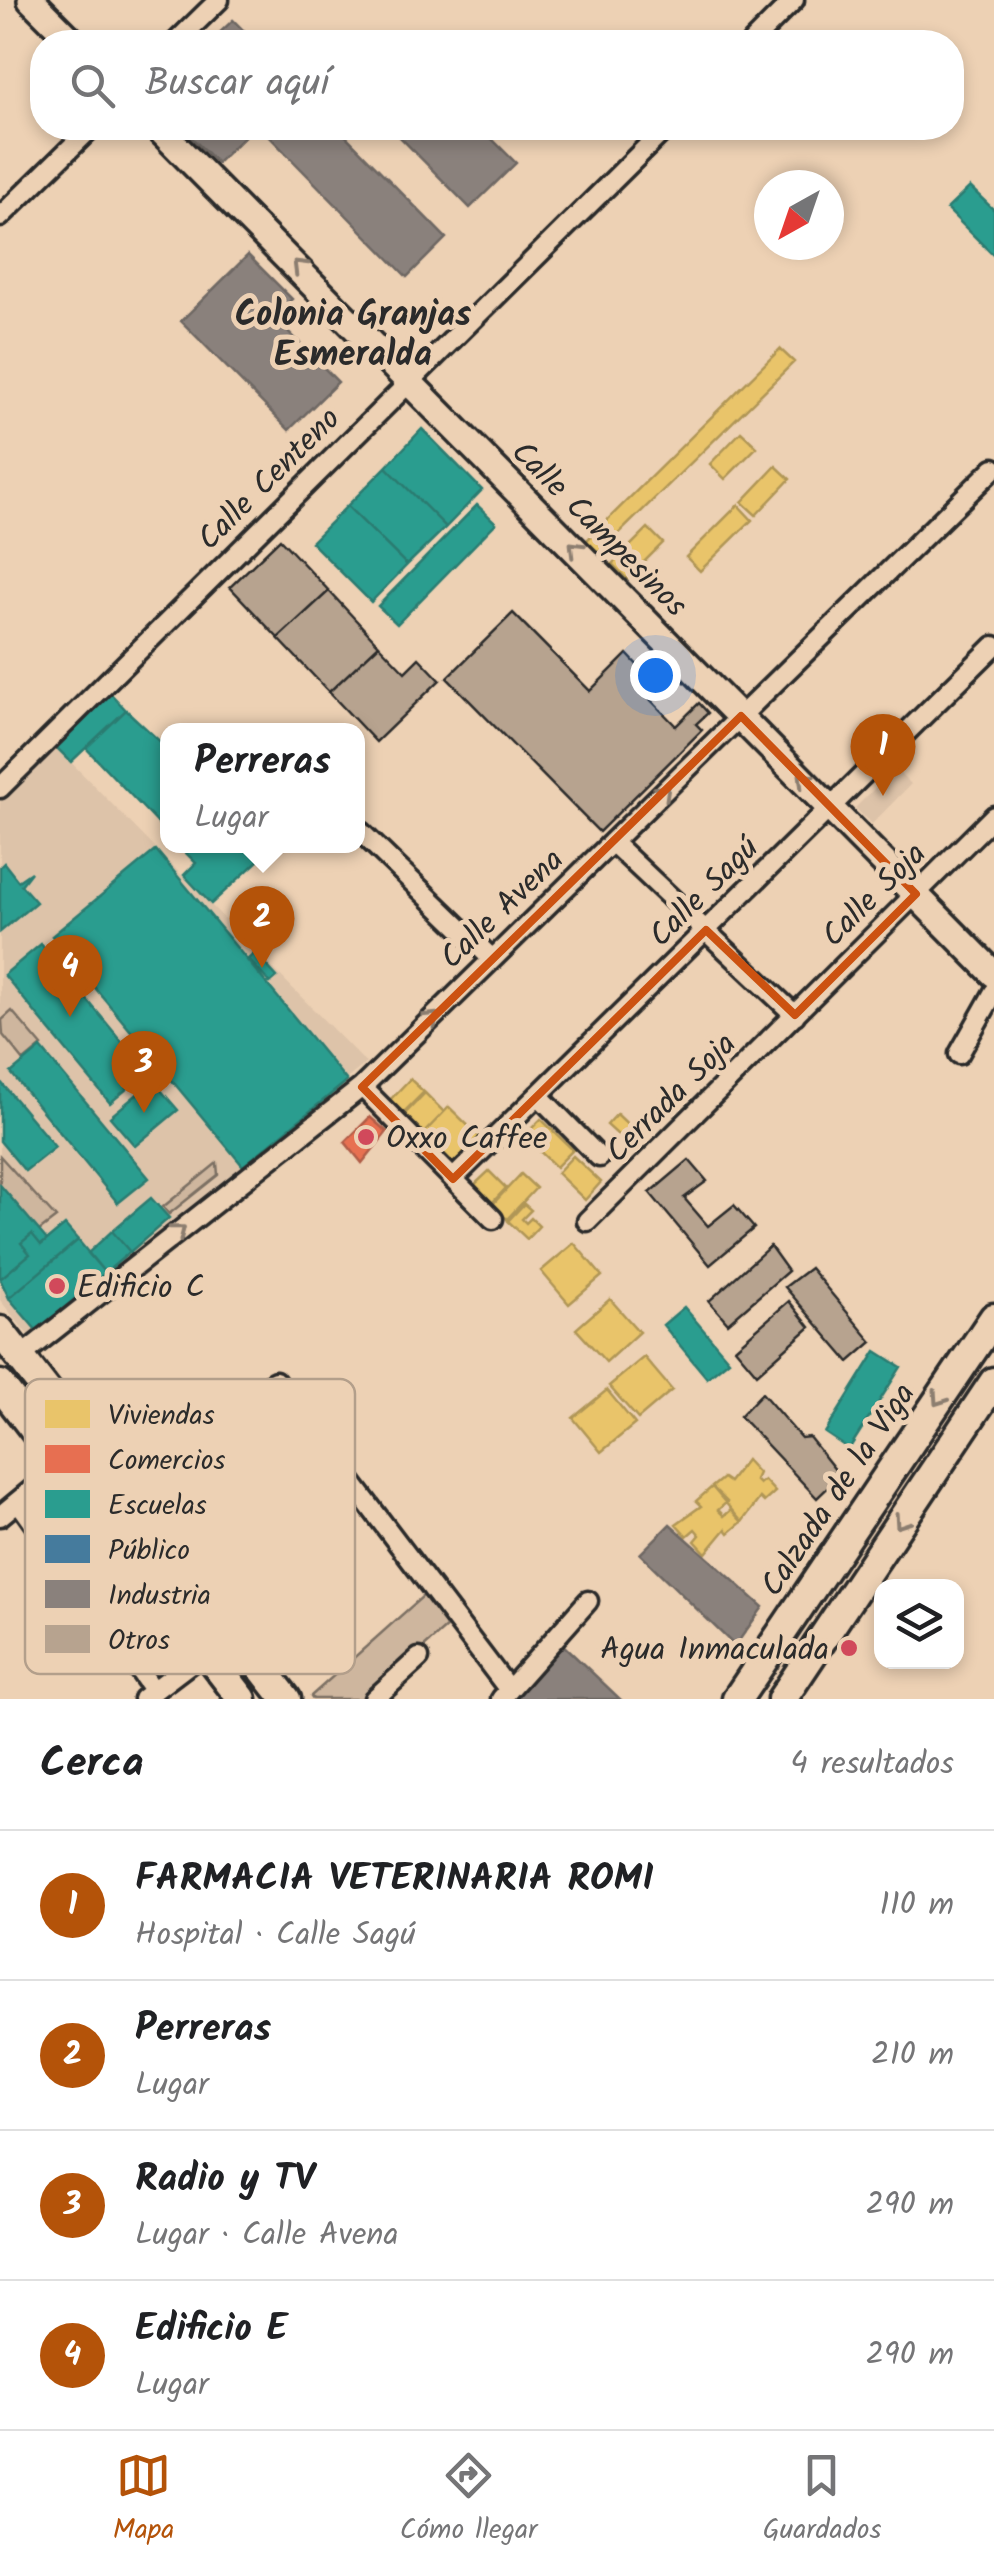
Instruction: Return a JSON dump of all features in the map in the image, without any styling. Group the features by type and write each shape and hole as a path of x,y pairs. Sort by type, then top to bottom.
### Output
{"main road":[{"name":"Calzada de la Viga","path":"738,1699 994,1318"},
{"path":"0,1331 37,1379"},
{"path":"761,1665 786,1693 994,1382"},
{"path":"0,1385 25,1416"},
{"path":"222,1674 242,1699"},
{"path":"266,1674 286,1699"}],"street":[{"path":"31,0 61,30"},
{"path":"188,30 219,0"},
{"path":"764,30 794,0"},
{"path":"0,218 79,140"},
{"name":"Calle Campesinos","path":"170,140 994,974"},
{"name":"Calle Centeno","path":"0,788 654,140"},
{"name":"Calle Avena","path":"20,1357 362,1087 994,468"},
{"name":"Calle Sagú","path":"453,1179 994,646"},
{"name":"Calle Soja","path":"795,1015 994,816"},
{"path":"365,836 492,960"},
{"path":"612,842 795,1015"},
{"path":"959,1054 994,992"},
{"name":"Cerrada Soja","path":"587,1221 795,1015"},
{"path":"362,1087 493,1219"},
{"path":"538,1095 599,1156"},
{"path":"355,1491 505,1694 588,1600"},
{"path":"0,1516 25,1495"},
{"path":"18,1501 25,1511"},
{"path":"374,1699 419,1658"},
{"path":"135,1674 149,1695 176,1674"}],"highlighted area":[{"path":"741,716 916,894 795,1015 706,930 453,1179 362,1087"}],"shaded area":[{"path":"56,747 366,1063 32,1340 0,1300 0,802"},
{"path":"895,768 911,784 872,824 855,808"},
{"path":"12,1011 42,1046 24,1061 3,1035 2,1020"},
{"path":"0,1156 56,1218 39,1231 0,1185"},
{"path":"217,1163 218,1175 169,1214 163,1207"},
{"path":"424,1595 448,1626 365,1699 313,1699 311,1696 336,1674 355,1674 355,1657"}],"building: Viviendas":[{"path":"780,349 794,362 599,553 586,541"},
{"path":"741,432 757,447 725,479 710,464"},
{"path":"776,466 790,479 756,515 742,502"},
{"path":"738,505 752,520 700,571 686,557"},
{"path":"648,528 663,543 627,579 612,564"},
{"path":"410,1079 424,1092 401,1115 388,1102"},
{"path":"425,1093 444,1112 422,1135 402,1117"},
{"path":"449,1107 482,1139 455,1167 422,1135"},
{"path":"617,1114 639,1135 630,1146 607,1125"},
{"path":"541,1119 573,1150 556,1167 524,1136"},
{"path":"573,1156 601,1182 585,1200 557,1173"},
{"path":"489,1171 506,1188 490,1205 472,1187"},
{"path":"521,1174 536,1188 507,1219 492,1205"},
{"path":"524,1204 531,1210 522,1219 526,1223 531,1218 539,1226 527,1239 508,1221"},
{"path":"574,1243 602,1276 569,1304 541,1271"},
{"path":"610,1299 639,1332 606,1362 576,1329"},
{"path":"644,1357 672,1390 638,1419 609,1386"},
{"path":"607,1390 635,1424 601,1452 573,1418"},
{"path":"746,1460 758,1473 755,1480 759,1484 764,1480 775,1492 764,1502 760,1498 742,1522 712,1487 723,1478 729,1482"},
{"path":"712,1487 727,1502 718,1510 724,1516 731,1510 742,1522 729,1533 726,1529 706,1553 695,1541 700,1535 695,1529 687,1536 676,1524 701,1506 696,1501"}],"building: Comercios":[{"name":"Oxxo Caffee","path":"370,1117 387,1132 362,1163 345,1142"}],"building: Escuelas":[{"path":"970,187 994,210 994,256 947,209"},
{"path":"422,429 482,490 446,527 386,467"},
{"path":"386,467 446,527 407,565 347,506"},
{"path":"477,505 496,523 397,624 378,606"},
{"path":"347,506 407,565 371,602 311,542"},
{"path":"111,694 126,710 71,762 56,747"},
{"path":"126,710 160,742 160,826 86,748"},
{"path":"156,850 347,1081 243,1166 52,936"},
{"path":"186,853 266,853 211,904 184,875 196,863"},
{"path":"4,863 18,881 31,872 21,885 36,902 0,932 0,867"},
{"path":"41,944 147,1072 110,1103 4,975"},
{"path":"255,953 277,977 270,983 248,959"},
{"path":"41,1048 149,1178 118,1203 11,1073"},
{"path":"0,1081 55,1147 25,1171 0,1141"},
{"path":"153,1081 178,1110 135,1146 110,1117"},
{"path":"0,1185 47,1240 41,1245 32,1234 21,1243 30,1254 0,1279"},
{"path":"151,1198 169,1218 130,1252 112,1231"},
{"path":"65,1225 78,1240 9,1298 0,1279 30,1254 21,1243 32,1234 41,1245"},
{"path":"112,1231 130,1252 105,1273 88,1253"},
{"name":"Edificio C","path":"78,1240 105,1273 37,1331 9,1298"},
{"path":"684,1307 729,1360 707,1378 663,1325"},
{"path":"876,1351 901,1367 849,1449 825,1433"}],"building: Industria":[{"path":"233,20 243,30 223,30"},
{"path":"194,140 241,140 217,163"},
{"path":"273,140 350,140 446,238 407,277"},
{"path":"403,140 493,140 516,163 470,208"},
{"path":"248,255 292,299 274,317 338,382 289,430 181,321"},
{"path":"670,1524 763,1607 735,1646 640,1554"},
{"path":"562,1644 620,1699 511,1699"}],"building: Otros":[{"path":"280,539 329,591 278,638 230,587"},
{"path":"329,591 379,645 329,692 278,638"},
{"path":"513,613 590,691 627,654 654,683 644,693 676,726 699,703 708,713 696,724 702,730 599,832 447,678"},
{"path":"379,645 405,672 419,658 440,680 376,742 365,730 365,723 358,723 329,692"},
{"path":"689,1160 707,1181 684,1198 708,1226 734,1205 754,1228 710,1265 650,1193"},
{"path":"770,1246 788,1271 728,1323 709,1301"},
{"path":"810,1268 872,1342 849,1362 785,1287"},
{"path":"789,1301 810,1327 757,1374 735,1348"},
{"path":"762,1393 801,1438 809,1437 840,1476 817,1498 740,1416"}],"place":[{"name":"FARMACIA VETERINARIA ROMI","path":"883,796"},
{"name":"Perreras","path":"262,968"},
{"name":"Edificio E","path":"70,1017"},
{"name":"Radio y TV","path":"144,1113"},
{"name":"Oxxo Caffee","path":"366,1137"},
{"name":"Edificio C","path":"57,1286"},
{"name":"Agua Inmaculada","path":"849,1648"}],"district":[{"name":"Colonia Granjas Esmeralda","path":"353,333"}]}
